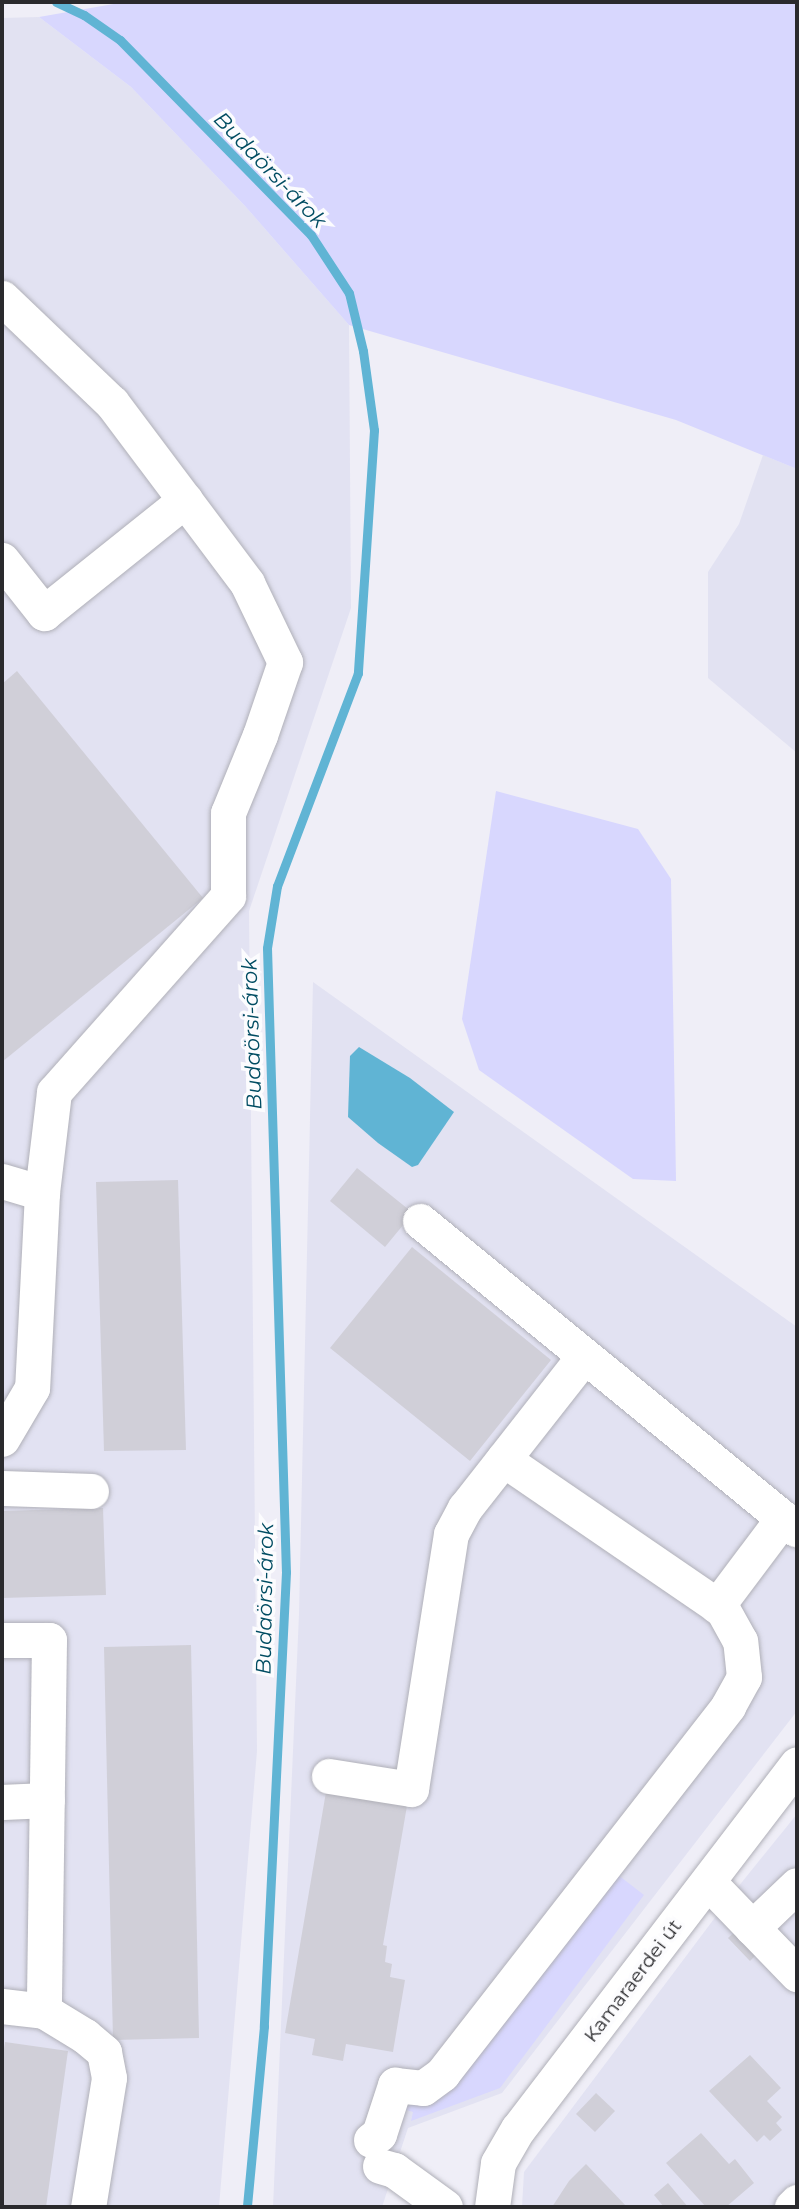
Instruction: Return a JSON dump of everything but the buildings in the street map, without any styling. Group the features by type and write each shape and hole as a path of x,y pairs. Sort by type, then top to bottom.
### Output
{"street":[{"path":"2,298 112,403 247,583 285,662 260,735 228,813 228,896 54,1091 42,1194 32,1388 2,1439"},
{"path":"2,560 44,613 185,500"},
{"path":"2,1181 42,1194"},
{"path":"420,1221 790,1524 718,1606"},
{"path":"329,1776 411,1789 434,1626 451,1534 465,1508 584,1356"},
{"path":"445,2207 375,2153 395,2085 423,2088 442,2074 738,1691 744,1677 740,1641 734,1625 718,1606 503,1459"},
{"path":"2,1488 91,1491"},
{"path":"2,1640 49,1640 44,2011"},
{"name":"Kamaraerdei út","path":"492,2202 498,2163 518,2129 797,1765"},
{"path":"2,1802 47,1800"},
{"path":"709,1883 797,1974"},
{"path":"752,1928 797,1885"},
{"path":"2,2006 44,2011 85,2036 104,2052 109,2078 88,2207"},
{"path":"459,2207 492,2202"},
{"path":"792,2207 797,2202"}],"shaded area":[{"path":"125,2 797,2 797,469 676,420 349,325 245,206 131,87 39,17"},
{"path":"39,17 131,87 245,206 349,325 351,608 249,911 257,1751 219,2207 2,2207 2,18"},
{"path":"763,455 797,469 797,753 708,678 708,572 739,524"},
{"path":"496,791 638,829 671,879 676,1181 633,1179 479,1070 462,1019"},
{"path":"313,982 797,1327 797,1711 502,2093 408,2128 382,2207 273,2207 299,1614"},
{"path":"359,1047 410,1078 454,1112 418,1165 412,1167 348,1117 350,1056"},
{"path":"797,1814 797,2207 522,2207 524,2172 738,1887"},
{"path":"613,1871 644,1895 500,2088 411,2121 413,2112 395,2106 413,2094"}],"waterway":[{"name":"Budaörsi-árok","path":"56,2 84,15 120,40 311,235 349,293 363,351 374,430 358,673 277,886 267,948 286,1572 264,2026 247,2207"}]}
